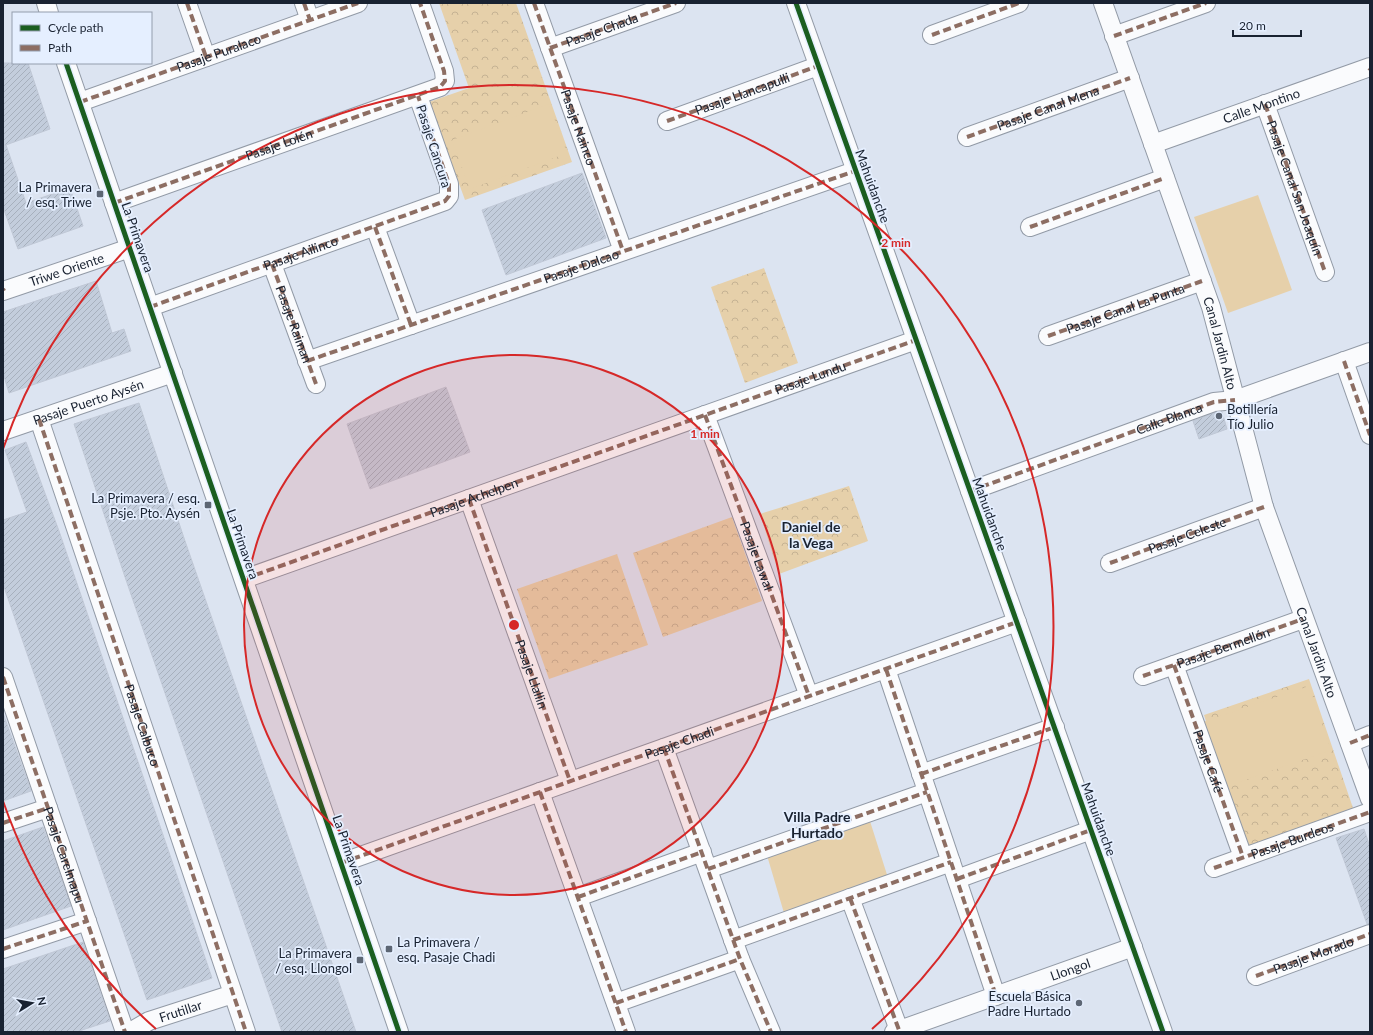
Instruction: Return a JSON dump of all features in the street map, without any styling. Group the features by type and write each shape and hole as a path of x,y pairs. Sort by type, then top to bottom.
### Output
{"street":[{"path":"187,3 206,57"},
{"path":"304,3 310,20"},
{"name":"Pasaje Puralaco","path":"80,102 358,3"},
{"name":"Pasaje Lolén","path":"114,203 436,90 443,85 446,76 420,3"},
{"name":"Pasaje Nainco","path":"534,3 623,251"},
{"name":"Pasaje Chada","path":"550,48 676,3"},
{"name":"Mahuidanche","path":"796,3 1163,1032"},
{"path":"932,35 1019,3"},
{"name":"Canal Jardin Alto","path":"1103,3 1211,307 1264,507 1303,619 1370,799"},
{"path":"1114,36 1206,3"},
{"name":"La Primavera","path":"66,64 400,1032"},
{"name":"Pasaje Llancapulli","path":"667,121 818,66"},
{"name":"Calle Montino","path":"1153,144 1370,68"},
{"name":"Pasaje Canal Mena","path":"967,137 1130,78"},
{"name":"Pasaje Cancura","path":"418,96 449,184 449,196"},
{"name":"Pasaje Canal San Joaquín","path":"1265,104 1325,272"},
{"name":"Pasaje Dalcao","path":"307,360 856,171"},
{"path":"1030,227 1165,178"},
{"name":"Pasaje Ailinco","path":"150,307 439,204 449,196"},
{"path":"375,227 411,325"},
{"name":"Triwe Oriente","path":"3,291 130,248"},
{"name":"Pasaje Raiman","path":"272,264 316,384"},
{"name":"Pasaje Canal La Punta","path":"1048,336 1202,281"},
{"name":"Pasaje Lundu","path":"705,415 916,340"},
{"name":"Calle Blanca","path":"970,491 1214,402 1236,400 1370,352"},
{"path":"1344,361 1370,435"},
{"name":"Pasaje Puerto Aysén","path":"3,431 173,373"},
{"name":"Pasaje Achelpen","path":"244,579 705,415"},
{"name":"Pasaje Lawal","path":"705,415 809,696"},
{"name":"Pasaje Calbuco","path":"39,419 246,1032"},
{"name":"Pasaje Llallin","path":"468,499 570,781"},
{"name":"Pasaje Celeste","path":"1110,563 1264,507"},
{"name":"Pasaje Bermellón","path":"1143,676 1303,619"},
{"name":"Pasaje Chadi","path":"341,863 1017,622"},
{"name":"Pasaje Café","path":"1174,665 1243,857"},
{"path":"886,669 996,996"},
{"name":"Pasaje Carelmapu","path":"5,686 126,1032"},
{"path":"921,774 1054,727"},
{"path":"1350,743 1370,736"},
{"path":"664,748 740,959 771,1032"},
{"path":"540,792 626,1032"},
{"path":"708,869 927,792"},
{"path":"3,823 48,808"},
{"name":"Pasaje Burdeos","path":"1214,868 1370,812"},
{"path":"733,940 850,898 954,870 1091,830"},
{"path":"578,897 702,852"},
{"path":"850,898 896,1031"},
{"path":"3,949 87,920"},
{"name":"Pasaje Morado","path":"1256,976 1370,934"},
{"name":"Llongol","path":"896,1031 1133,947"},
{"path":"616,1003 740,959"},
{"name":"Frutillar","path":"130,1032 149,1021 233,994"}],"green space":[{"path":"439,3 516,3 572,162 465,200 429,102 469,88"},
{"path":"549,104 567,153 470,189 452,140"},
{"path":"1258,195 1292,290 1228,313 1194,217"},
{"path":"764,268 798,363 745,383 711,287"},
{"path":"849,486 868,541 779,574 760,514"},
{"path":"732,517 762,601 663,637 633,553"},
{"path":"617,554 648,645 549,679 517,589"},
{"path":"1309,679 1353,808 1247,847 1204,715"},
{"path":"1309,686 1331,750 1225,787 1203,722"},
{"path":"869,818 889,881 784,913 766,852"}],"building":[{"path":"3,63 28,64 50,129 3,146"},
{"path":"6,145 26,203 70,188 83,226 18,249 3,207 3,146"},
{"path":"582,173 606,238 506,275 482,210"},
{"path":"96,281 112,333 124,329 131,351 9,393 3,373 3,312"},
{"path":"446,387 470,452 370,489 347,424"},
{"path":"139,403 185,541 356,1032 282,1032 125,577 74,424"},
{"path":"1216,412 1222,412 1227,429 1199,439 1193,421"},
{"path":"26,442 59,531 212,978 147,1000 3,584 3,520 27,512 5,450"},
{"path":"3,713 31,791 3,801"},
{"path":"43,827 71,906 3,930 3,841"},
{"path":"1364,829 1370,847 1370,924 1367,924 1336,838"},
{"path":"83,942 110,1021 76,1032 3,1032 3,969"}],"marked path":[{"path":"187,3 206,57"},
{"path":"304,3 310,20"},
{"path":"80,102 358,3"},
{"path":"114,203 440,87 445,81 444,71 420,3"},
{"path":"534,3 623,251"},
{"path":"550,48 676,3"},
{"path":"932,35 1019,3"},
{"path":"1114,36 1206,3"},
{"path":"667,121 818,66"},
{"path":"967,137 1130,78"},
{"path":"150,307 445,201 449,196 449,184 418,96"},
{"path":"1265,104 1325,272"},
{"path":"307,361 855,171"},
{"path":"1030,227 1165,178"},
{"path":"375,227 411,325"},
{"path":"272,264 316,384"},
{"path":"1048,336 1202,281"},
{"path":"244,579 916,340"},
{"path":"1344,361 1370,435"},
{"path":"970,491 1214,402 1235,400"},
{"path":"705,415 809,696"},
{"path":"39,419 246,1032"},
{"path":"469,499 570,781"},
{"path":"1110,563 1264,507"},
{"path":"1143,676 1303,619"},
{"path":"341,863 1017,622"},
{"path":"1174,665 1243,857"},
{"path":"886,669 996,996"},
{"path":"3,677 125,1032"},
{"path":"921,774 1055,727"},
{"path":"1350,743 1370,735"},
{"path":"664,748 740,959 771,1032"},
{"path":"540,792 626,1032"},
{"path":"708,869 927,792"},
{"path":"3,823 48,808"},
{"path":"1214,868 1370,812"},
{"path":"957,879 1091,830"},
{"path":"578,897 702,852"},
{"path":"733,940 951,862"},
{"path":"850,898 899,1030"},
{"path":"3,949 87,921"},
{"path":"1256,976 1370,934"},
{"path":"616,1003 740,959"}],"cycle path":[{"path":"796,3 1163,1032"},
{"path":"66,64 399,1032"}],"place":[{"name":"La Primavera / esq. Triwe","path":"100,194"},
{"name":"Botillería Tío Julio","path":"1219,416"},
{"name":"La Primavera / esq. Psje. Pto. Aysén","path":"208,505"},
{"name":"La Primavera / esq. Pasaje Chadi","path":"389,949"},
{"name":"La Primavera / esq. Llongol","path":"360,960"},
{"name":"Escuela Básica Padre Hurtado","path":"1079,1003"}],"district":[{"name":"Daniel de la Vega","path":"811,536"},
{"name":"Villa Padre Hurtado","path":"817,826"}]}
